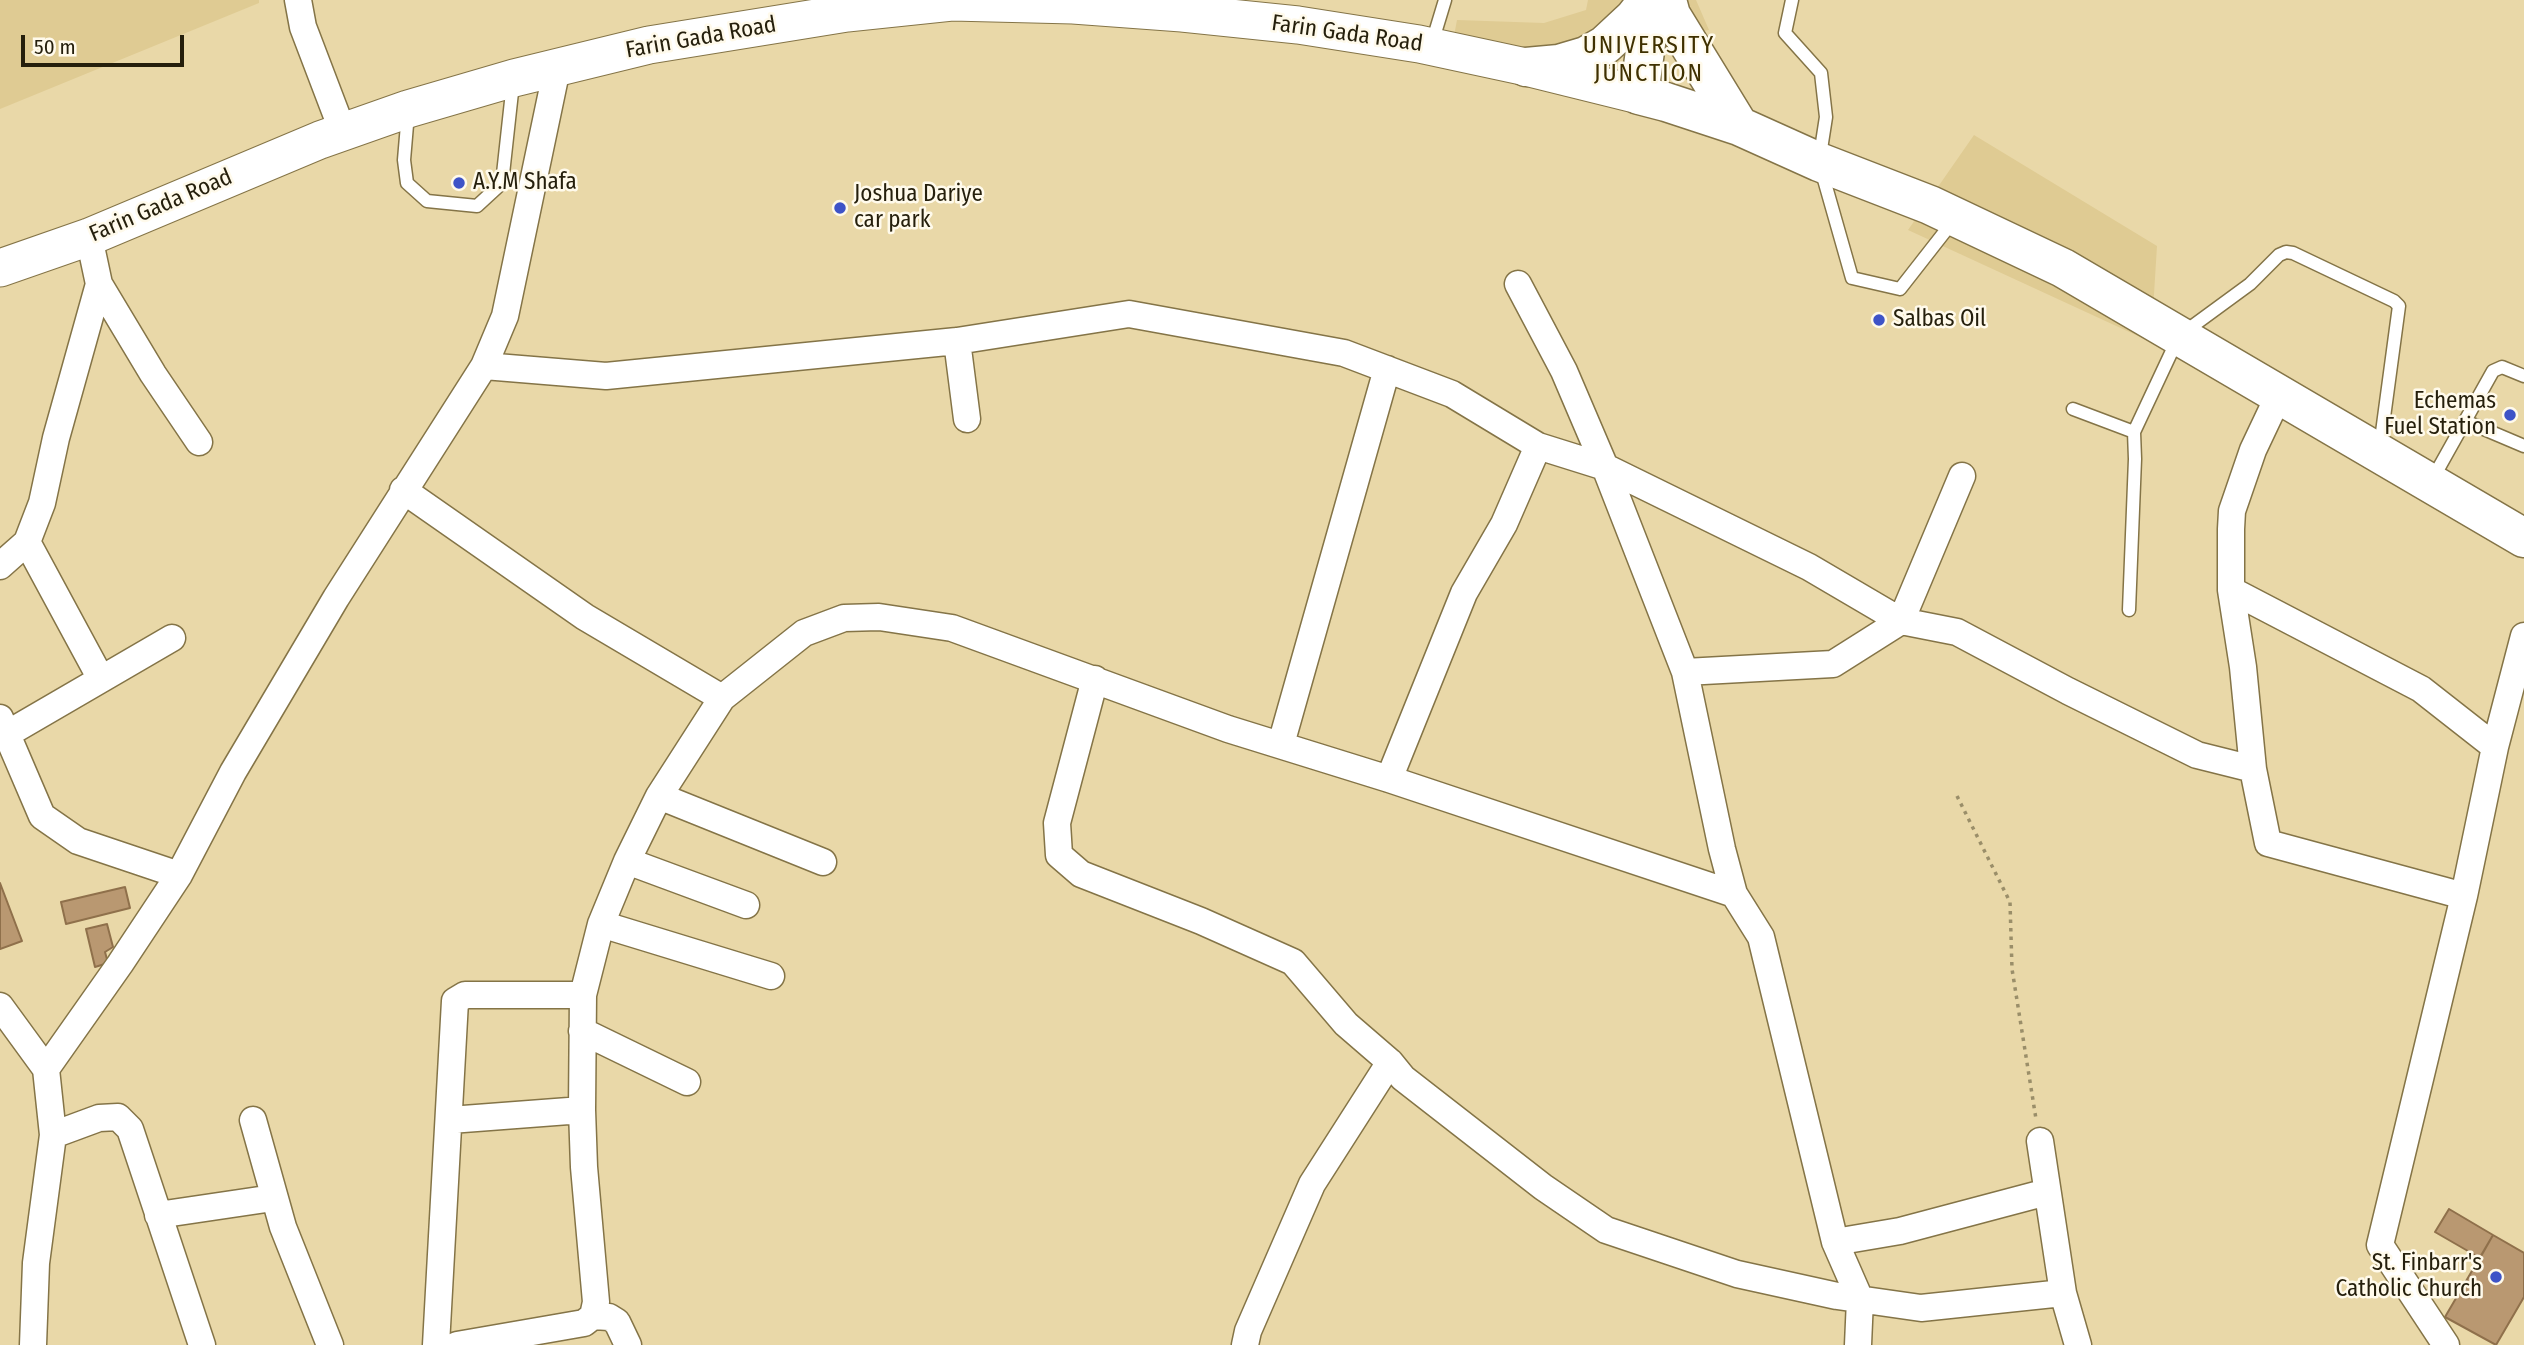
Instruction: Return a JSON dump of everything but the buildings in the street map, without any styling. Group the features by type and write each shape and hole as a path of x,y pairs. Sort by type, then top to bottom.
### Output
{"highway":[{"path":"1660,4 1739,126"},
{"path":"1526,67 1559,64 1586,56 1605,44 1634,18 1660,4"},
{"path":"1660,4 1653,99 1739,126 1819,162 1956,217 2063,268 2524,538"}],"main road":[{"name":"Farin Gada Road","path":"0,268 89,237 342,132 408,109 514,78 649,45 847,13 952,1 1233,9 1298,26 1430,46 1653,99"}],"street":[{"path":"298,0 303,27 342,132"},
{"path":"46,1069 180,875 233,772 403,490 484,366 505,316 557,68"},
{"path":"89,237 99,284 153,374 199,442"},
{"path":"0,566 27,542 42,503 56,438 99,284"},
{"path":"1518,284 1564,371 1605,467 1685,672 1734,894 1761,937 1835,1242 1860,1299 1858,1345"},
{"path":"484,366 606,376 957,341 1129,314 1344,353 1452,394 1538,446 1605,467 1809,567 1901,621 1957,632 2197,755 2253,769"},
{"path":"957,341 967,419"},
{"path":"1280,744 1387,369"},
{"path":"2279,395 2253,450 2232,511 2231,590 2243,667 2253,769 2268,843 2464,896"},
{"path":"1389,779 1464,593 1504,524 1538,446"},
{"path":"1685,672 1833,664 1901,621 1962,476"},
{"path":"403,490 585,617 722,698"},
{"path":"27,542 101,679"},
{"path":"2231,590 2421,689 2495,747"},
{"path":"593,1316 596,1302 584,1167 582,1031 583,995 601,924 627,861 659,796 722,698 804,633 844,618 879,617 952,628 1227,729 1389,779 1734,894"},
{"path":"2445,1345 2380,1245 2464,896 2495,747 2524,636"},
{"path":"172,638 101,679 3,726 42,816 78,841 180,875"},
{"path":"1095,679 1057,823 1059,855 1081,874 1201,921 1293,962 1346,1024 1390,1062 1403,1078 1521,1171 1606,1230 1737,1274 1837,1296 1921,1308 2063,1293"},
{"path":"659,796 823,862"},
{"path":"627,861 746,905"},
{"path":"601,924 772,976"},
{"path":"436,1345 455,1001 458,997 583,995"},
{"path":"0,1006 46,1069 53,1135 36,1263 33,1345"},
{"path":"582,1031 687,1082"},
{"path":"1244,1345 1311,1184 1390,1062"},
{"path":"450,1120 582,1110"},
{"path":"53,1135 99,1118 118,1117 130,1129 202,1345"},
{"path":"253,1120 274,1198 330,1345"},
{"path":"2039,1141 2063,1293 2078,1345"},
{"path":"1835,1242 1900,1231 2047,1192"},
{"path":"159,1215 274,1198"},
{"path":"457,1345 583,1323 593,1316 609,1317 617,1322 628,1345"}],"lane":[{"path":"1430,46 1445,0"},
{"path":"1792,0 1785,33 1821,73 1826,117 1819,162 1852,278 1900,289 1956,217"},
{"path":"408,109 404,160 407,183 427,201 477,206 502,183 514,78"},
{"path":"2129,610 2135,459 2133,432 2179,337 2250,284 2279,255 2293,253 2395,301 2399,306 2379,453"},
{"path":"2430,483 2493,371 2502,367 2524,376"},
{"path":"2073,409 2133,432"},
{"path":"2465,421 2524,446"}],"path":[{"path":"1956,796 2010,902 2012,969 2039,1141"}],"shaded area":[{"path":"0,0 259,0 259,3 0,109"},
{"path":"1588,0 1696,0 1709,30 1540,58 1453,41 1457,20 1544,23 1586,10"},
{"path":"1974,135 2157,246 2151,342 1908,230"}],"place":[{"name":"A.Y.M Shafa","path":"459,183"},
{"name":"Joshua Dariye car park","path":"840,208"},
{"name":"Salbas Oil","path":"1879,320"},
{"name":"Echemas Fuel Station","path":"2510,415"},
{"name":"St. Finbarr's Catholic Church","path":"2496,1277"}],"district":[{"name":"UNIVERSITY JUNCTION","path":"1649,60"}]}
